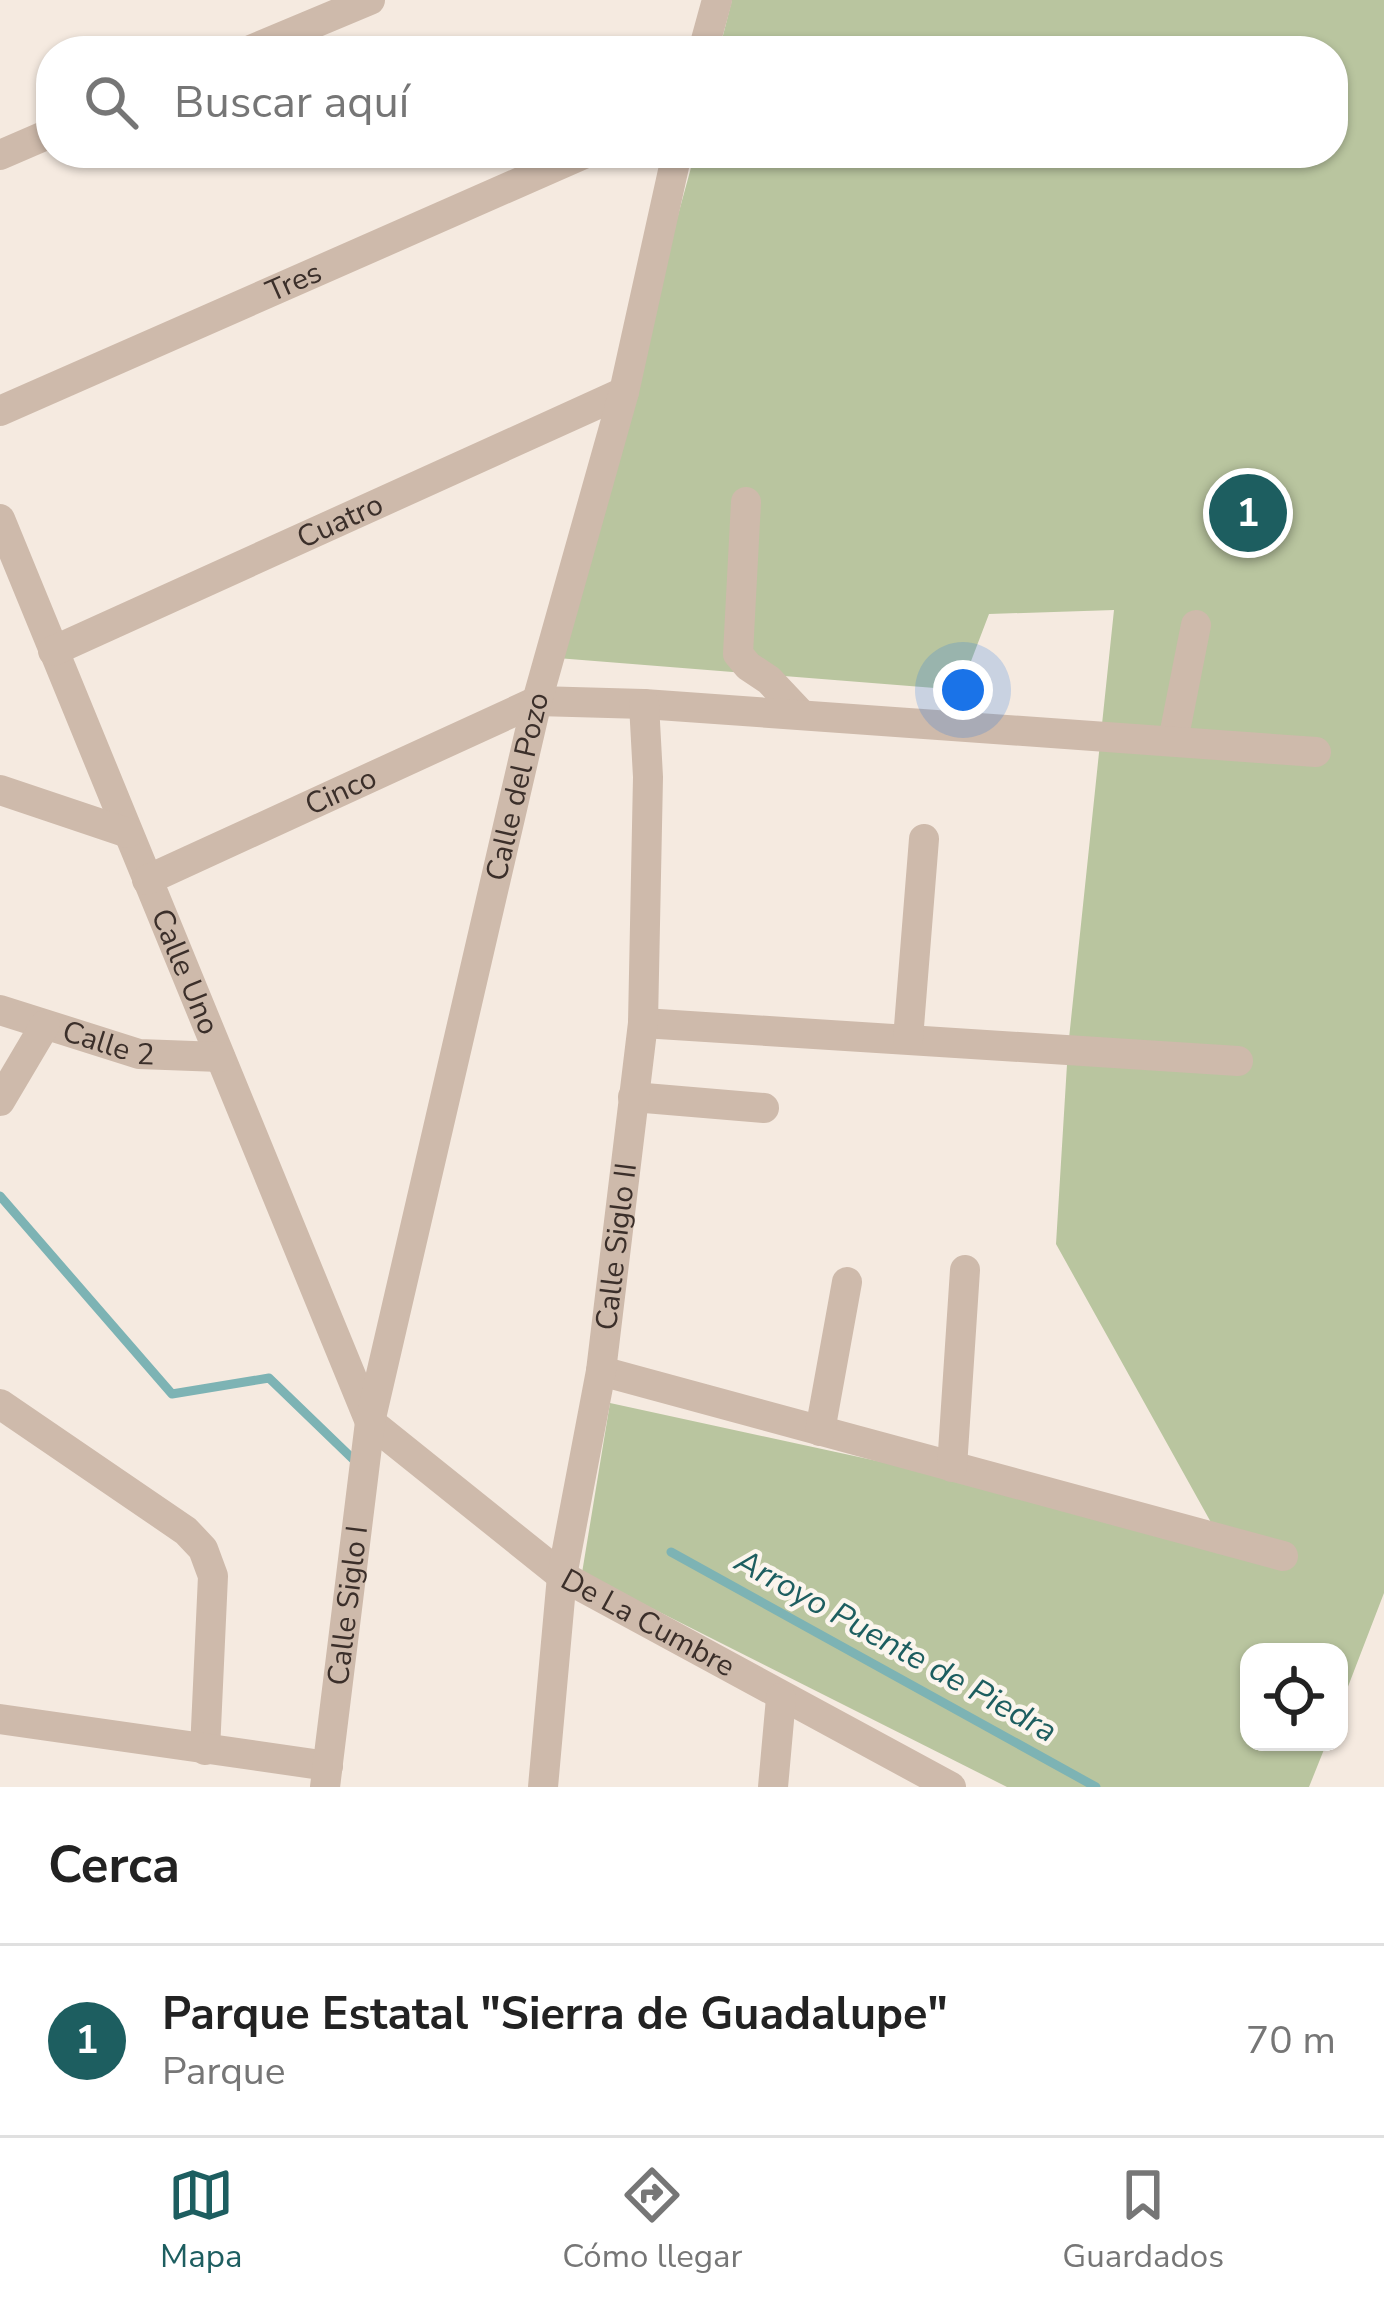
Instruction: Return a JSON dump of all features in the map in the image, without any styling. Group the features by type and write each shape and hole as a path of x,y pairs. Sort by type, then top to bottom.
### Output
{"street":[{"path":"284,36 370,0"},
{"path":"707,36 717,0"},
{"path":"0,155 36,140"},
{"name":"Tres","path":"0,410 552,168"},
{"name":"Calle del Pozo","path":"370,1422 537,700 624,392 674,168"},
{"name":"Cuatro","path":"52,650 624,392"},
{"path":"746,502 738,654 802,715"},
{"name":"Calle Uno","path":"0,519 370,1422"},
{"path":"1173,741 1196,625"},
{"path":"537,700 1316,752"},
{"name":"Cinco","path":"147,880 537,700"},
{"name":"Calle Siglo II","path":"543,1787 562,1576 601,1371 643,1023 644,704"},
{"path":"0,790 128,833"},
{"path":"908,1039 923,839"},
{"name":"Calle 2","path":"0,1010 139,1054 220,1057"},
{"path":"643,1023 1238,1061"},
{"path":"0,1101 45,1024"},
{"path":"633,1097 764,1108"},
{"path":"952,1466 965,1270"},
{"path":"820,1431 848,1282"},
{"path":"601,1371 1283,1556"},
{"path":"0,1404 186,1531 202,1550 213,1576 206,1750"},
{"name":"De La Cumbre","path":"370,1422 562,1576 951,1787"},
{"name":"Calle Siglo I","path":"326,1777 370,1422"},
{"path":"773,1787 781,1698"},
{"path":"0,1719 206,1750 326,1777"}],"green space":[{"path":"732,0 1384,0 1384,1593 1348,1687 1348,1643 1240,1643 1240,1751 1323,1751 1309,1787 1007,1787 582,1573 610,1403 1218,1535 1056,1244 1068,1048 1114,610 989,614 960,690 557,658 691,168 1348,168 1348,36 723,36"}],"waterway":[{"name":"Arroyo Puente de Piedra","path":"0,1196 172,1394 269,1378 355,1461"},
{"name":"Arroyo Puente de Piedra","path":"671,1552 1096,1787"}],"place":[{"name":"Parque Estatal \"Sierra de Guadalupe\"","path":"1248,513"}]}
